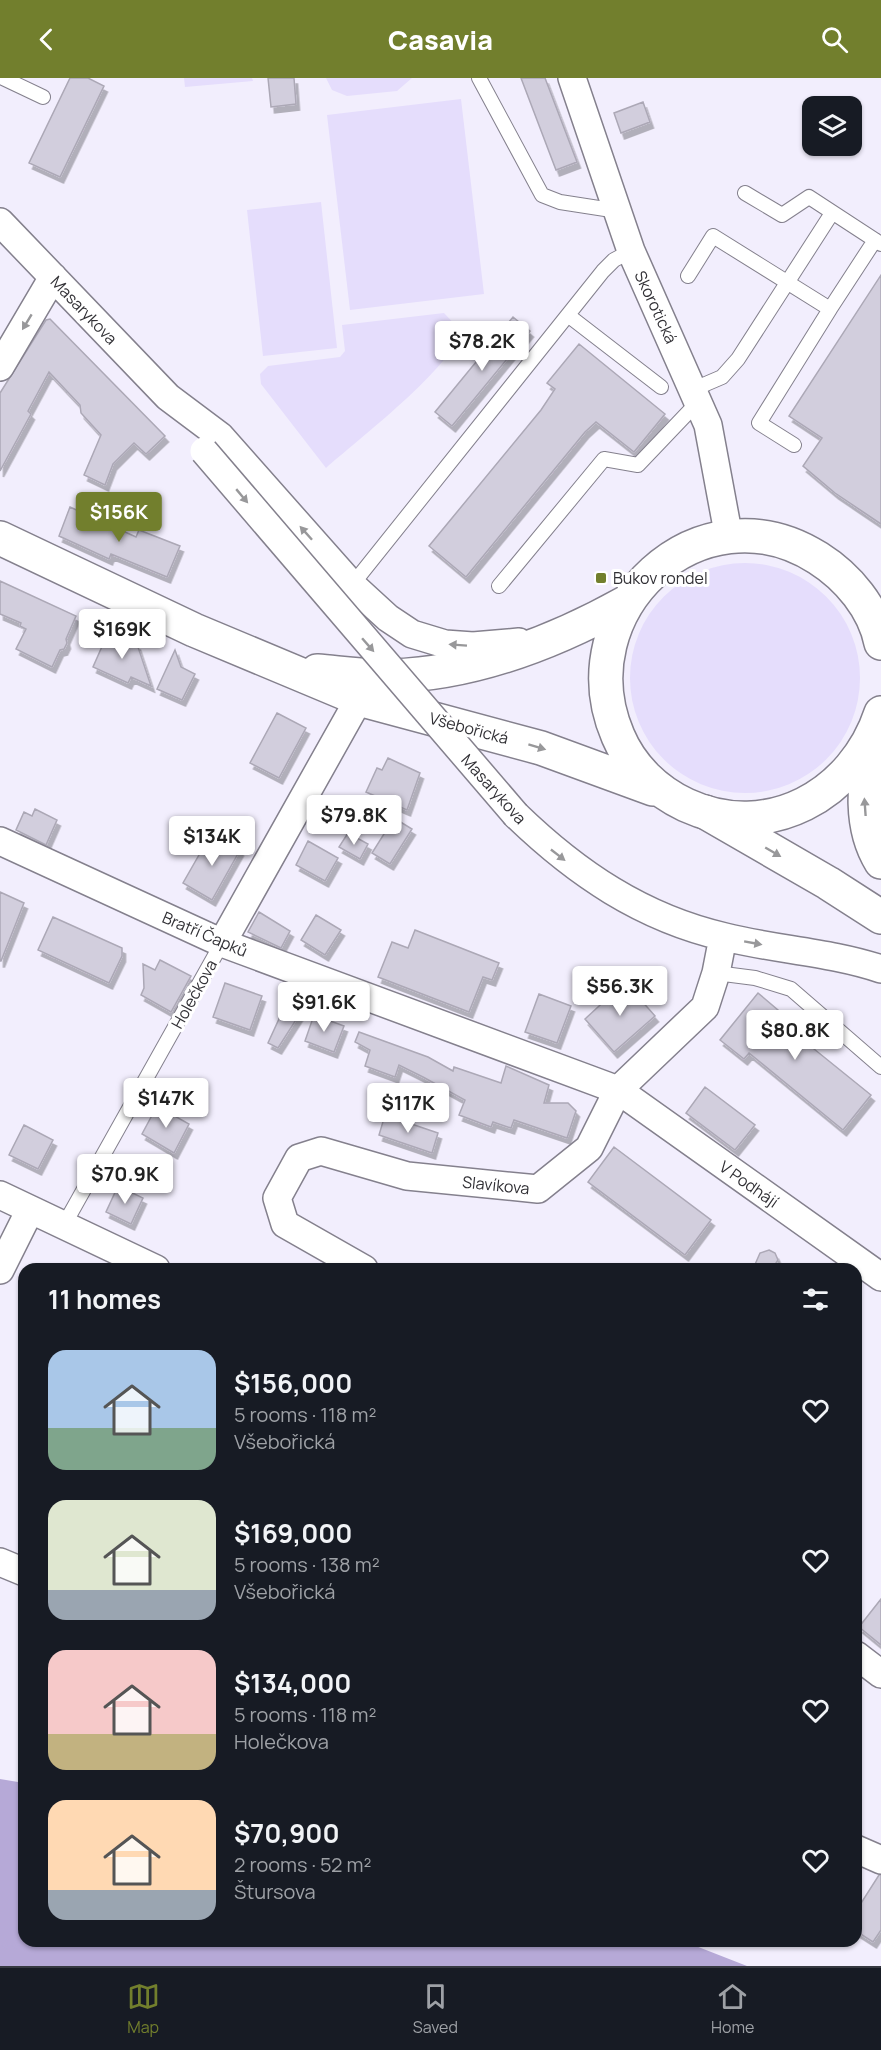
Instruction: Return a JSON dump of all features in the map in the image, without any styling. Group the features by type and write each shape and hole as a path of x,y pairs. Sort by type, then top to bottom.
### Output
{"main road":[{"path":"881,643 872,616 844,578 813,555 790,544 751,537 729,538 704,543 668,559 636,588 625,603 607,648 604,672 607,706 622,747 636,767 664,792 705,812 828,883 881,917"},
{"name":"Všebořická","path":"0,538 115,594 275,666 359,699 541,747 664,792"},
{"path":"844,578 881,590"},
{"name":"Všebořická","path":"275,666 390,676 434,672 477,664 559,638 625,603"},
{"path":"705,812 727,817 754,818 804,805 839,781 855,766 876,726"},
{"path":"876,726 864,801 867,828 881,862"}],"street":[{"name":"Skorotická","path":"572,78 631,251 697,395 713,445 729,538"},
{"name":"Masarykova","path":"0,222 168,397 220,436 352,585 388,618 404,629 445,644 473,646 559,638"},
{"path":"0,367 53,277"},
{"name":"Masarykova","path":"168,397 204,452 516,815 547,845 610,892 682,925 723,937 838,956 881,969"},
{"name":"Holečkova","path":"222,943 359,699"},
{"name":"Bratří Čapků","path":"0,841 222,943 618,1090"},
{"name":"Slavíkova","path":"353,1263 285,1224 277,1198 299,1158 321,1151 407,1176 538,1189 589,1148 618,1090 705,1007 716,973 723,937"},
{"name":"V Podhájí","path":"618,1090 860,1263"},
{"path":"0,1195 143,1263"},
{"path":"0,1270 30,1210"},
{"name":"V Podhájí","path":"862,1264 881,1278"},
{"path":"0,1562 18,1570"},
{"path":"862,1660 881,1674"},
{"path":"862,1851 881,1860"}],"lane":[{"path":"3,78 43,97"},
{"path":"479,78 542,195 560,202 618,212"},
{"path":"745,193 782,216 809,197 878,242 830,309 759,423 794,444"},
{"path":"499,586 604,459 638,465 697,395 729,370 832,213"},
{"path":"688,276 713,236 830,309"},
{"path":"352,585 608,266 631,251"},
{"path":"569,316 661,387"},
{"name":"Holečkova","path":"64,1226 222,943"},
{"path":"716,973 755,978 791,989 881,1067"}],"shaded area":[{"path":"184,78 252,78 253,81 185,87"},
{"path":"326,78 412,78 397,91 347,96 332,90"},
{"path":"461,99 484,294 350,310 327,115"},
{"path":"321,202 337,348 263,356 247,210"},
{"path":"444,313 460,330 455,344 442,362 403,402 326,468 261,384 260,374 268,366 340,357 345,351 342,325"},
{"path":"745,563 789,572 818,589 834,605 855,645 860,678 851,722 834,751 818,767 778,788 745,793 701,784 672,767 656,751 635,711 630,678 639,634 656,605 672,589 712,568"},
{"path":"0,1779 18,1782 18,1947 698,1947 747,1966 0,1966"}],"building":[{"path":"70,78 88,78 104,86 60,177 29,163"},
{"path":"268,78 294,78 296,104 271,107"},
{"path":"521,78 545,78 577,162 556,170"},
{"path":"643,102 650,122 621,133 614,113"},
{"path":"881,275 881,524 835,493 803,466 822,438 789,416"},
{"path":"513,317 530,331 452,426 435,412"},
{"path":"50,319 165,436 146,454 134,443 113,464 105,485 84,475 101,435 81,413 80,405 49,372 28,411 31,414 0,471 0,393 46,320"},
{"path":"579,344 665,414 634,452 596,422 585,432 466,577 429,546 541,410 555,389 547,383"},
{"path":"70,507 136,537 139,530 180,546 167,577 111,554 109,559 59,536"},
{"path":"0,581 76,616 66,639 67,643 64,649 60,650 52,667 16,649 26,629 20,626 21,623 0,614"},
{"path":"108,633 137,644 151,686 131,677 128,683 93,667"},
{"path":"175,650 181,667 195,674 182,700 157,689"},
{"path":"277,713 306,728 279,778 250,763"},
{"path":"388,758 420,773 407,810 366,792 377,768 382,770"},
{"path":"35,809 57,820 46,845 16,830 24,812 32,816"},
{"path":"394,818 412,829 390,864 372,853"},
{"path":"348,833 368,844 360,859 339,847"},
{"path":"211,834 240,850 212,900 183,883"},
{"path":"308,841 338,858 325,881 296,865"},
{"path":"0,892 24,903 1,961 0,961"},
{"path":"259,912 290,931 281,948 248,932"},
{"path":"316,915 341,930 325,955 301,940"},
{"path":"53,917 122,948 122,956 109,983 38,950"},
{"path":"415,930 499,963 492,980 483,977 469,1012 378,977 392,942 408,948"},
{"path":"160,960 191,976 171,1012 141,995 144,988 143,964 155,970"},
{"path":"625,982 655,1016 614,1052 585,1019"},
{"path":"225,983 262,996 250,1030 213,1017"},
{"path":"758,993 798,1027 793,1032 871,1095 843,1130 749,1053 744,1059 720,1040"},
{"path":"539,994 571,1006 557,1043 525,1032"},
{"path":"289,997 306,1004 278,1048 268,1043"},
{"path":"314,1015 344,1026 334,1052 305,1041"},
{"path":"359,1032 428,1057 453,1071 454,1067 501,1083 506,1066 549,1085 544,1103 568,1103 576,1111 567,1138 514,1120 511,1128 493,1122 491,1127 459,1115 465,1100 423,1077 399,1065 395,1077 365,1066 370,1050 355,1042"},
{"path":"705,1087 755,1125 735,1150 686,1113"},
{"path":"157,1106 189,1124 174,1153 142,1134"},
{"path":"385,1115 438,1133 432,1153 379,1135"},
{"path":"24,1125 53,1140 38,1169 9,1155"},
{"path":"614,1147 711,1220 685,1255 588,1182"},
{"path":"118,1186 143,1198 131,1224 106,1212"},
{"path":"769,1250 775,1253 778,1260 776,1263 756,1263 760,1253"},
{"path":"881,1599 881,1645 862,1629 862,1623"},
{"path":"881,1875 881,1930 873,1942 862,1935 862,1902"}],"place":[{"name":"Bukov rondel","path":"601,578"}]}
